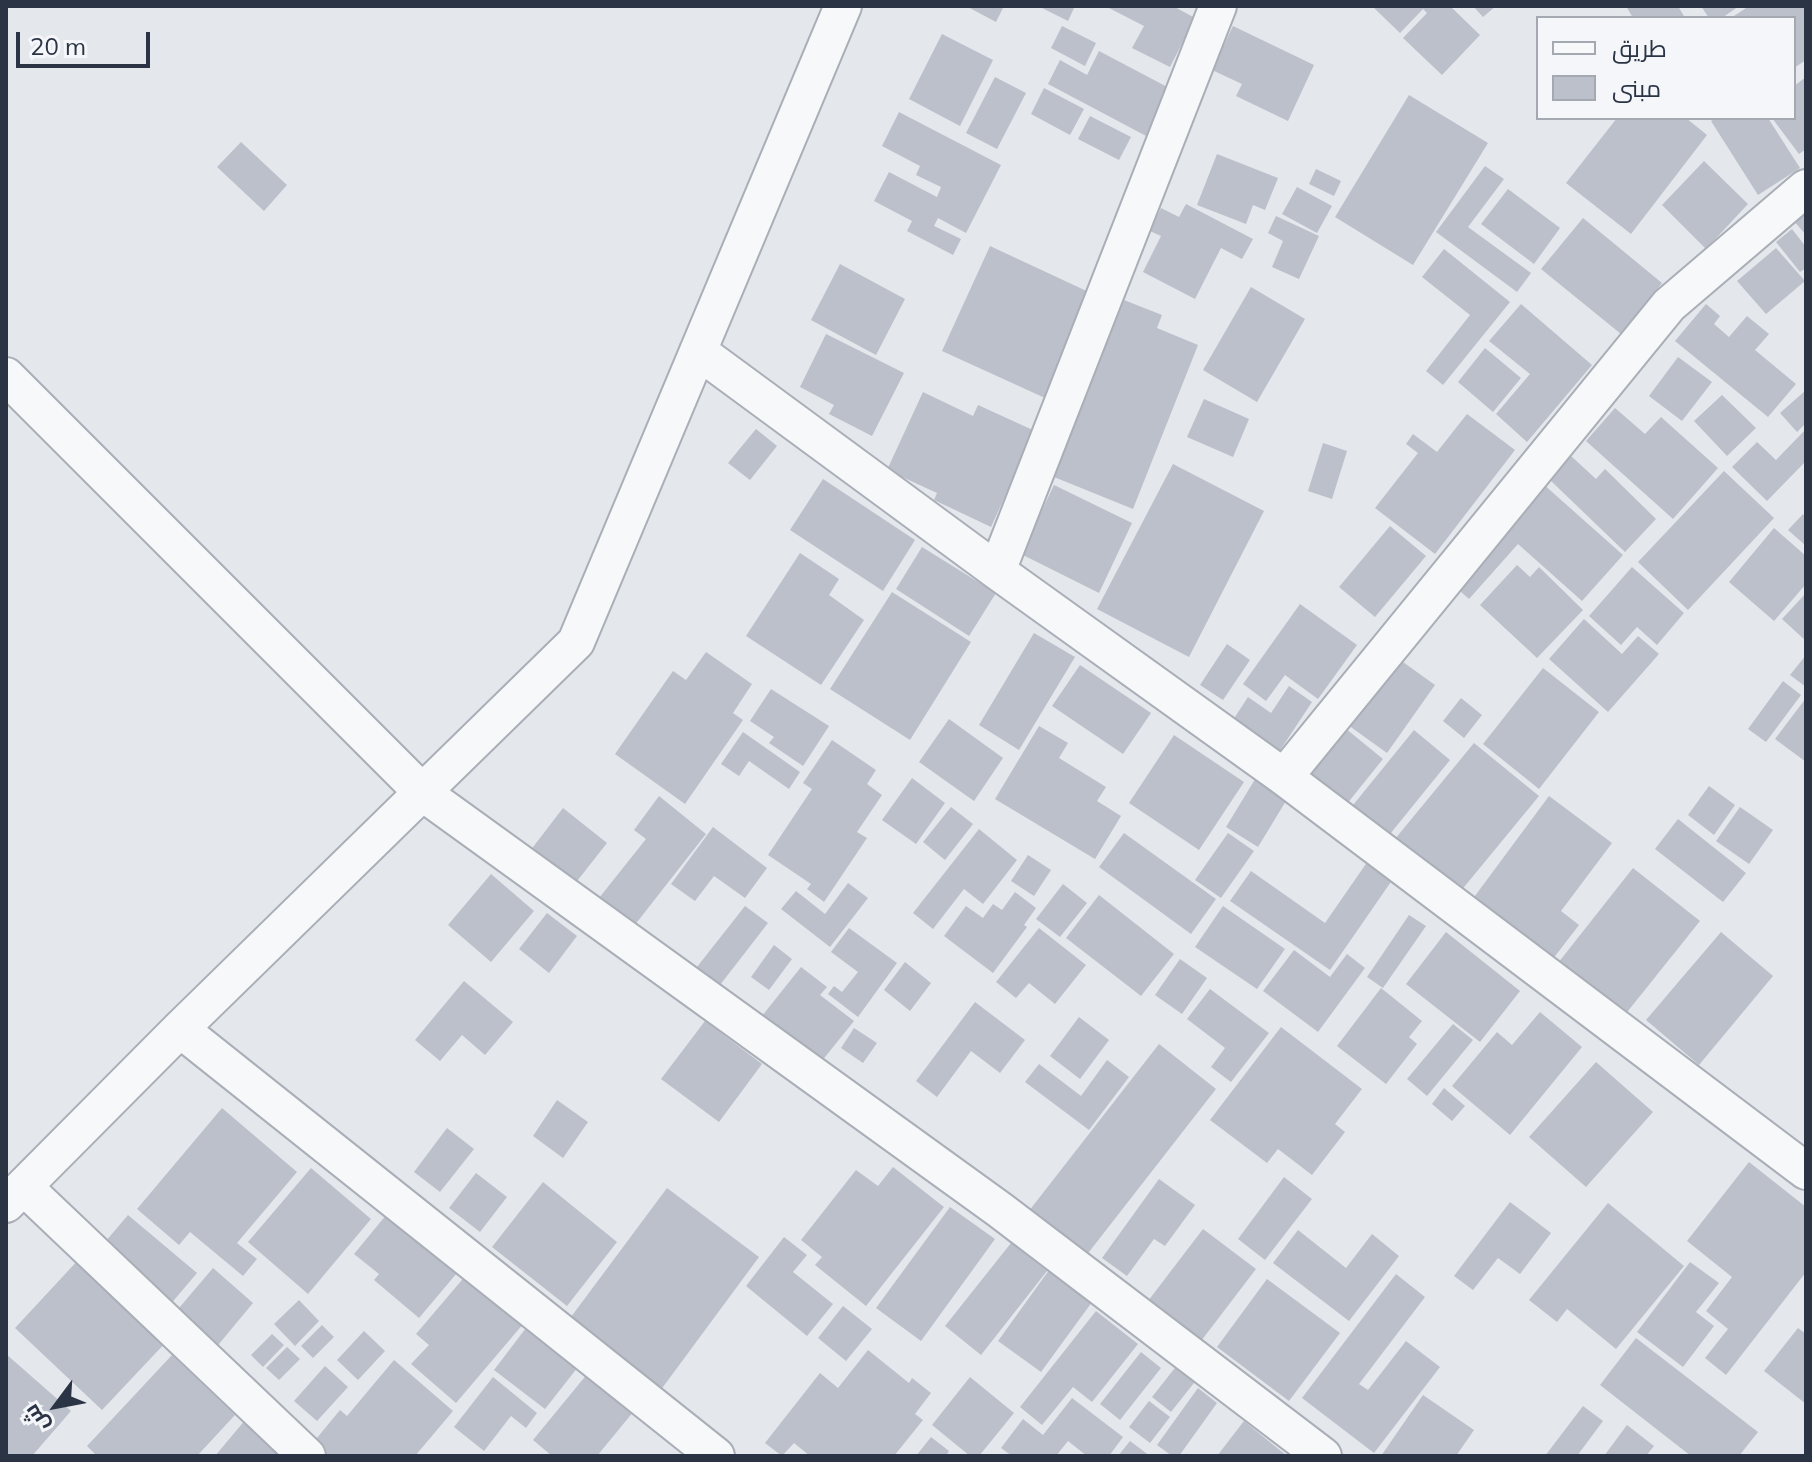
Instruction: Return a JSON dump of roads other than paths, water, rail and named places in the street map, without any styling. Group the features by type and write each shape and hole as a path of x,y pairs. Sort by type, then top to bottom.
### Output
{"street":[{"path":"307,1456 15,1195 576,642 843,6"},
{"path":"997,571 1218,6"},
{"path":"1284,777 1669,305 1806,188"},
{"path":"698,351 1284,777 1806,1171"},
{"path":"6,376 423,793 1000,1210 1323,1456"},
{"path":"180,1029 716,1456"}]}
